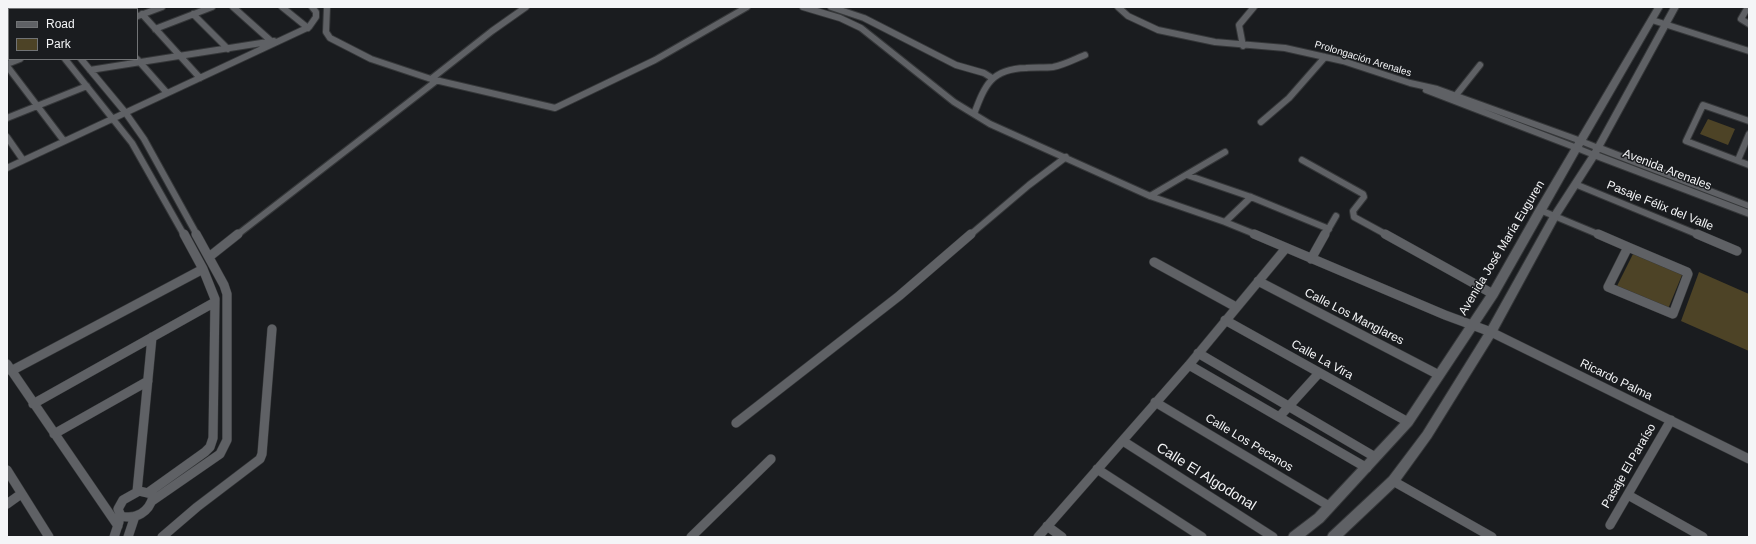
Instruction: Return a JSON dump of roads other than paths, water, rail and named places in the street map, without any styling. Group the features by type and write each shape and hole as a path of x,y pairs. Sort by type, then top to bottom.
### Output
{"street":[{"path":"139,14 148,7"},
{"path":"139,14 162,7"},
{"path":"155,29 212,7"},
{"path":"233,7 271,41"},
{"path":"282,7 308,28"},
{"path":"7,168 308,28 315,23 317,19 312,7"},
{"path":"327,7 326,32 330,38 371,59 433,80 549,108 555,108 655,60 747,7"},
{"path":"209,257 433,80 492,30 526,7"},
{"name":"Ricardo Palma","path":"803,7 840,18 861,28 936,88 990,124 1150,196 1225,222 1311,259 1491,332 1749,459"},
{"path":"831,7 864,18 956,65 984,73 992,78"},
{"name":"Prolongación Arenales","path":"1118,7 1124,14 1150,27 1205,42 1243,46 1279,47 1325,57 1420,87 1437,89 1454,98 1579,145"},
{"path":"1243,46 1239,25 1254,7"},
{"name":"Avenida José María Euguren","path":"1294,537 1319,518 1367,468 1408,422 1493,294 1540,210 1660,7"},
{"path":"1333,537 1393,481 1427,435 1491,332 1555,216 1596,151 1675,7"},
{"path":"1747,11 1741,19 1749,24"},
{"path":"139,14 182,56 200,78"},
{"path":"193,14 228,49"},
{"path":"1652,20 1749,51"},
{"path":"90,70 138,61 182,56 284,39"},
{"path":"974,114 988,81 992,78 1007,70 1051,67 1066,64 1084,55"},
{"path":"1261,122 1289,98 1325,57"},
{"path":"18,60 7,65 64,141"},
{"path":"66,60 132,143 203,269 215,302 211,442 206,452 150,497 146,510 136,516 119,521"},
{"path":"82,60 125,112 144,139 224,285 226,294 227,440 220,454 150,497"},
{"path":"138,61 167,93"},
{"path":"1454,98 1480,65"},
{"path":"7,118 87,86"},
{"path":"1749,121 1703,105 1686,141 1749,165"},
{"path":"1738,160 1749,134"},
{"path":"7,137 23,160"},
{"name":"Avenida Arenales","path":"1579,145 1749,206"},
{"name":"Avenida Arenales","path":"1596,151 1749,214"},
{"path":"1150,196 1225,152"},
{"path":"736,423 876,315 957,247 983,222 1041,175 1066,157"},
{"path":"1302,160 1363,194 1364,197 1353,211 1354,217 1493,294"},
{"path":"1187,175 1251,197 1328,229"},
{"name":"Pasaje Félix del Valle","path":"1575,184 1737,251"},
{"path":"1225,222 1251,197"},
{"path":"1540,210 1628,247 1688,274 1673,314 1608,287 1628,247"},
{"path":"1311,259 1336,216"},
{"path":"1038,537 1189,365 1286,248"},
{"path":"1154,262 1236,307"},
{"path":"119,521 54,434 9,368 203,269"},
{"name":"Calle Los Manglares","path":"1258,281 1439,375"},
{"path":"33,404 215,302"},
{"name":"Calle La Vira","path":"1225,320 1408,422"},
{"path":"162,537 197,507 260,459 262,454 272,329"},
{"path":"137,492 152,337"},
{"path":"1198,353 1375,458"},
{"path":"1189,365 1280,416 1367,468"},
{"path":"1280,416 1319,373"},
{"path":"54,434 148,381"},
{"name":"Calle Los Pecanos","path":"1155,402 1329,506"},
{"name":"Pasaje El Paraíso","path":"1610,525 1671,420"},
{"name":"Calle El Algodonal","path":"1123,441 1273,537"},
{"path":"691,537 771,459"},
{"path":"1097,469 1202,537"},
{"path":"7,470 49,537"},
{"path":"1393,481 1492,537"},
{"path":"113,537 119,521 118,509 128,496 137,492 150,497"},
{"path":"7,504 21,494"},
{"path":"1628,495 1703,537"},
{"path":"113,537 124,535 128,537 136,516"},
{"path":"1047,526 1062,537"}]}
